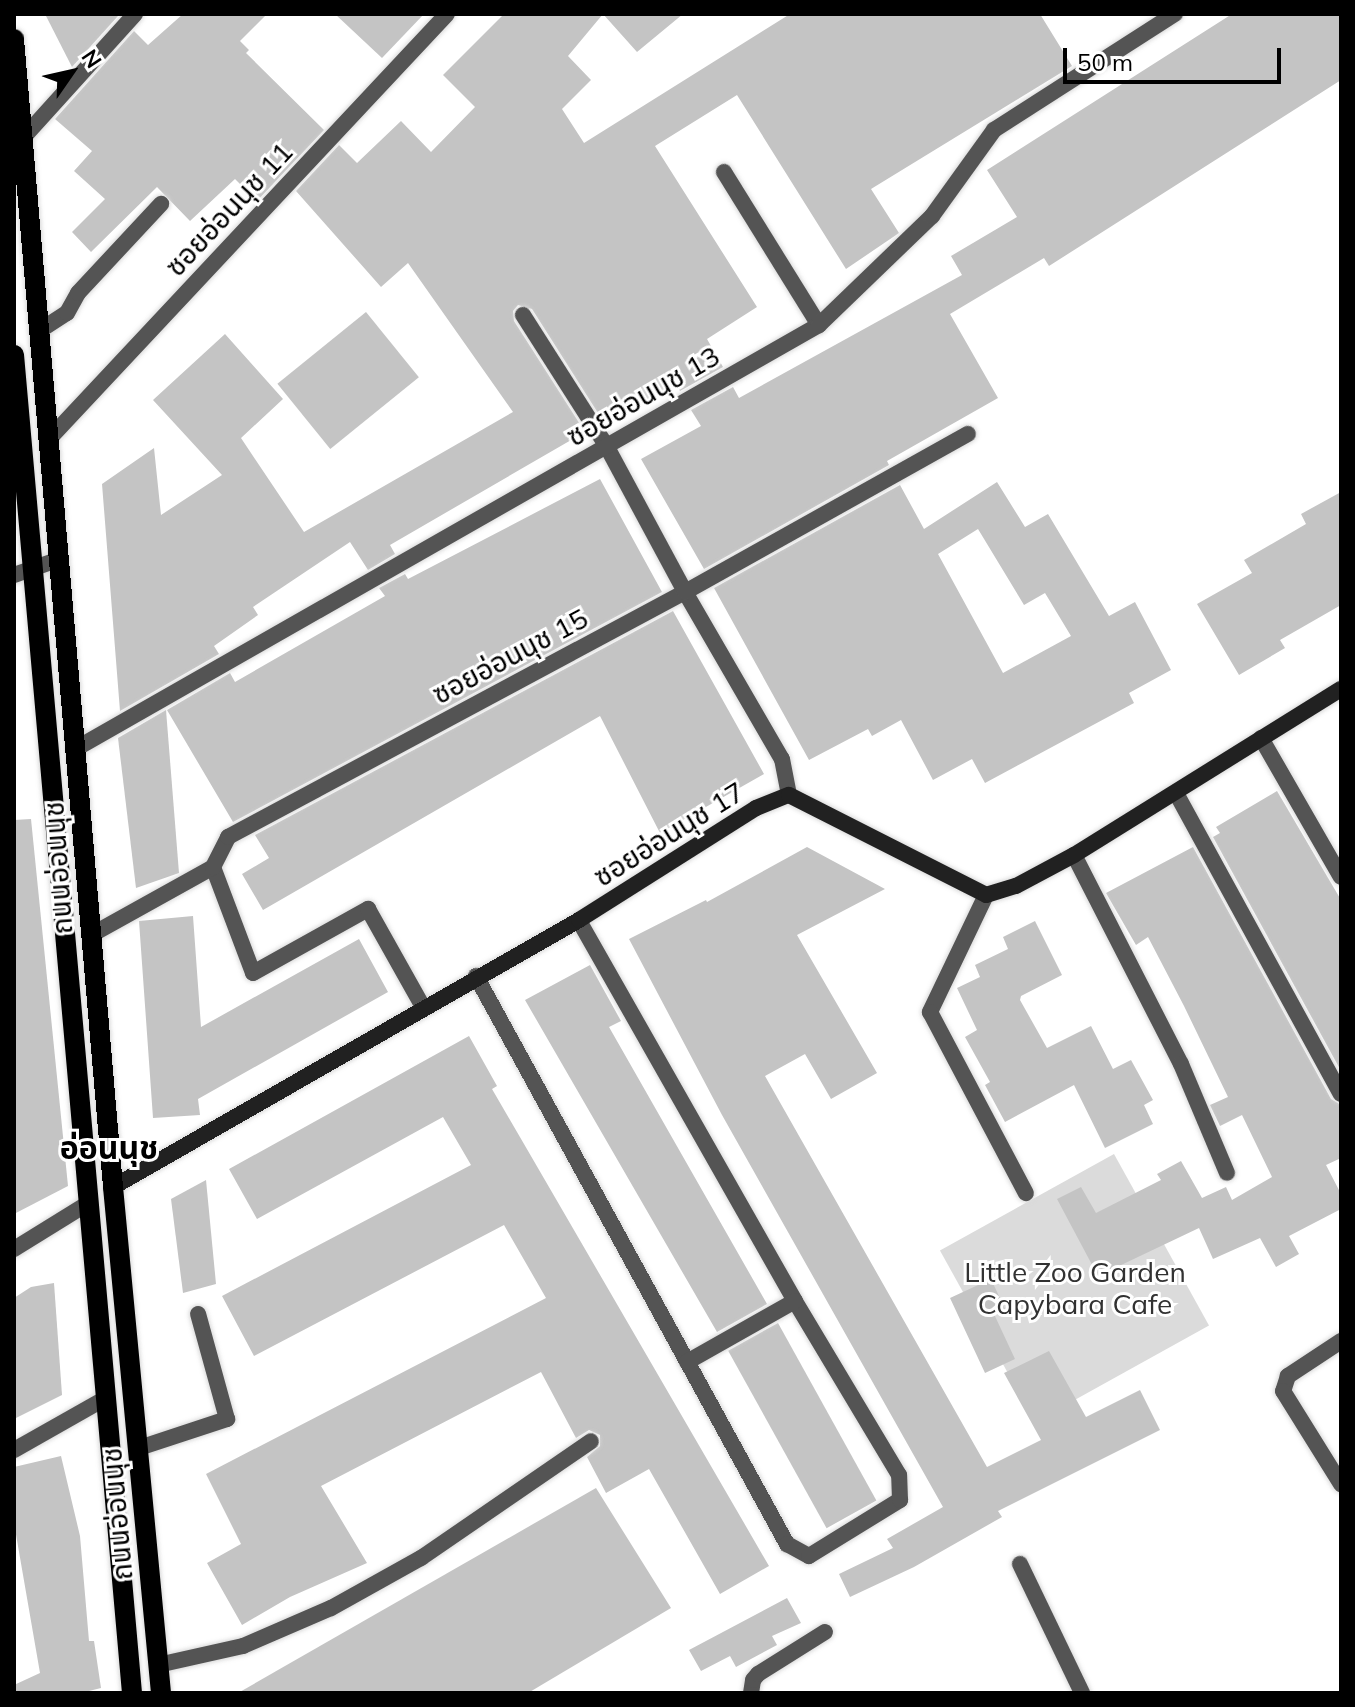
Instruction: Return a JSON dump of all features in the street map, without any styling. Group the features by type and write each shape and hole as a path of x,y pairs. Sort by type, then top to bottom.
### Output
{"main road":[{"name":"ถนนอ่อนนุช","path":"14,39 113,1187 161,1693"},
{"name":"ถนนอ่อนนุช","path":"14,355 24,572 90,1202 132,1693"},
{"path":"90,1202 113,1187"},
{"path":"106,1398 133,1384"}],"street":[{"path":"23,138 135,14"},
{"name":"ซอยอ่อนนุช 11","path":"49,439 447,14"},
{"name":"ซอยอ่อนนุช 13","path":"77,748 819,325 932,216 994,130 1175,14"},
{"path":"724,172 819,325"},
{"path":"39,331 67,313 78,293 161,204"},
{"path":"523,315 607,447 685,592 782,759 789,795"},
{"name":"ซอยอ่อนนุช 15","path":"91,935 213,867 228,837 685,592 968,434"},
{"path":"24,572 60,559"},
{"path":"1026,1193 930,1012 986,895 1016,886 1074,855 1341,689"},
{"path":"1261,738 1341,877"},
{"path":"1176,793 1341,1094"},
{"name":"ซอยอ่อนนุช 17","path":"113,1187 476,976 579,920 756,808 789,795 986,895"},
{"path":"1074,855 1181,1064 1227,1173"},
{"path":"213,867 253,973 368,909 423,1007"},
{"path":"476,976 787,1544 809,1556 900,1500 899,1475 795,1301 579,920"},
{"path":"14,1249 90,1202"},
{"path":"687,1362 795,1301"},
{"path":"139,1448 227,1419 198,1314"},
{"path":"1341,1341 1288,1376 1283,1391 1341,1484"},
{"path":"14,1450 106,1398"},
{"path":"158,1665 243,1646 331,1608 421,1558 591,1441"},
{"path":"1020,1564 1082,1693"},
{"path":"751,1693 753,1680 758,1674 825,1632"}],"green space":[{"name":"Little Zoo Garden Capybara Cafe","path":"1114,1154 1209,1325 1035,1422 940,1250"}],"building":[{"path":"45,14 117,14 118,16 72,67"},
{"path":"183,14 267,14 240,41 249,50 246,53 324,130 257,201 235,179 190,221 157,187 91,252 72,232 105,199 74,171 92,151 55,119 134,31 148,45"},
{"path":"335,14 424,14 382,58"},
{"path":"504,14 603,14 568,56 591,80 562,109 584,143 790,14 1040,14 1072,66 871,189 899,233 846,269 737,95 655,146 757,307 707,339 723,367 680,391 677,386 615,420 612,415 603,421 532,309 518,305 513,311 514,321 585,432 390,545 395,554 368,570 350,542 253,607 258,615 214,646 219,654 120,711 102,484 154,448 161,515 222,475 153,400 225,334 283,399 241,438 304,532 513,412 408,263 381,287 296,191 339,145 357,163 401,121 431,152 475,107 443,75"},
{"path":"603,14 683,14 637,52"},
{"path":"1232,14 1341,14 1341,80 1049,266 1044,258 950,314 998,398 887,461 889,465 704,569 641,459 701,426 691,410 733,387 739,398 962,275 951,256 1017,217 987,170"},
{"path":"366,312 419,377 330,449 277,384"},
{"path":"600,479 662,592 233,822 167,710 230,673 235,682 385,596 379,588 405,574 408,579"},
{"path":"997,482 1025,527 1048,514 1109,616 1135,602 1171,670 1129,693 1134,703 985,783 972,759 933,780 901,720 872,736 868,729 809,760 714,588 900,485 924,529","holes":["978,529 1024,605 1045,593 1071,636 1003,673 938,554"]},
{"path":"1341,492 1341,605 1280,640 1285,648 1239,675 1197,604 1252,573 1244,560 1306,524 1301,514"},
{"path":"673,611 764,774 660,833 600,716 263,910 242,874 269,858 255,835"},
{"path":"166,710 179,873 136,888 118,738"},
{"path":"1277,791 1341,900 1341,1071 1213,837 1220,833 1216,827"},
{"path":"31,819 68,1186 14,1214 14,820"},
{"path":"807,847 885,889 797,935 877,1073 831,1099 805,1054 765,1076 987,1467 1041,1440 1004,1373 1049,1351 1086,1417 1140,1390 1160,1430 998,1511 1002,1517 914,1567 850,1597 839,1574 893,1548 887,1539 943,1507 722,1115 629,939 707,902"},
{"path":"1193,847 1331,1099 1341,1105 1341,1158 1326,1165 1341,1194 1341,1209 1289,1236 1299,1254 1276,1267 1260,1238 1213,1259 1199,1228 1098,1276 1057,1199 1081,1187 1096,1213 1161,1180 1157,1174 1181,1161 1202,1198 1226,1187 1232,1200 1272,1177 1242,1115 1220,1126 1210,1105 1228,1097 1184,1006 1148,937 1136,945 1106,893"},
{"path":"193,916 201,1027 359,939 388,992 198,1099 200,1115 153,1118 139,921"},
{"path":"1035,921 1062,975 1021,996 1020,1000 1047,1048 1091,1026 1113,1069 1131,1060 1153,1100 1144,1105 1153,1124 1105,1148 1074,1085 1005,1122 985,1085 990,1082 965,1037 977,1030 957,988 980,977 975,965 1008,949 1003,937"},
{"path":"590,965 621,1021 609,1027 767,1304 717,1332 525,1000"},
{"path":"469,1036 497,1086 492,1089 769,1566 720,1594 649,1469 606,1493 587,1457 600,1446 600,1435 589,1430 576,1438 541,1372 321,1486 367,1563 290,1597 242,1625 207,1563 241,1544 206,1474 546,1298 504,1225 254,1356 222,1296 471,1165 443,1117 257,1219 229,1169"},
{"path":"206,1180 216,1284 183,1293 171,1199"},
{"path":"991,1279 1005,1309 994,1314 1015,1359 985,1373 950,1298"},
{"path":"54,1283 62,1395 14,1419 14,1298 31,1287"},
{"path":"778,1323 876,1501 827,1528 728,1351"},
{"path":"61,1456 80,1536 89,1641 94,1641 101,1688 81,1693 14,1693 14,1685 40,1673 14,1523 14,1467"},
{"path":"596,1488 671,1608 528,1693 238,1693"},
{"path":"787,1598 801,1623 772,1636 777,1645 736,1667 730,1656 701,1671 689,1650"}],"district":[{"name":"อ่อนนุช","path":"109,1147"}]}
